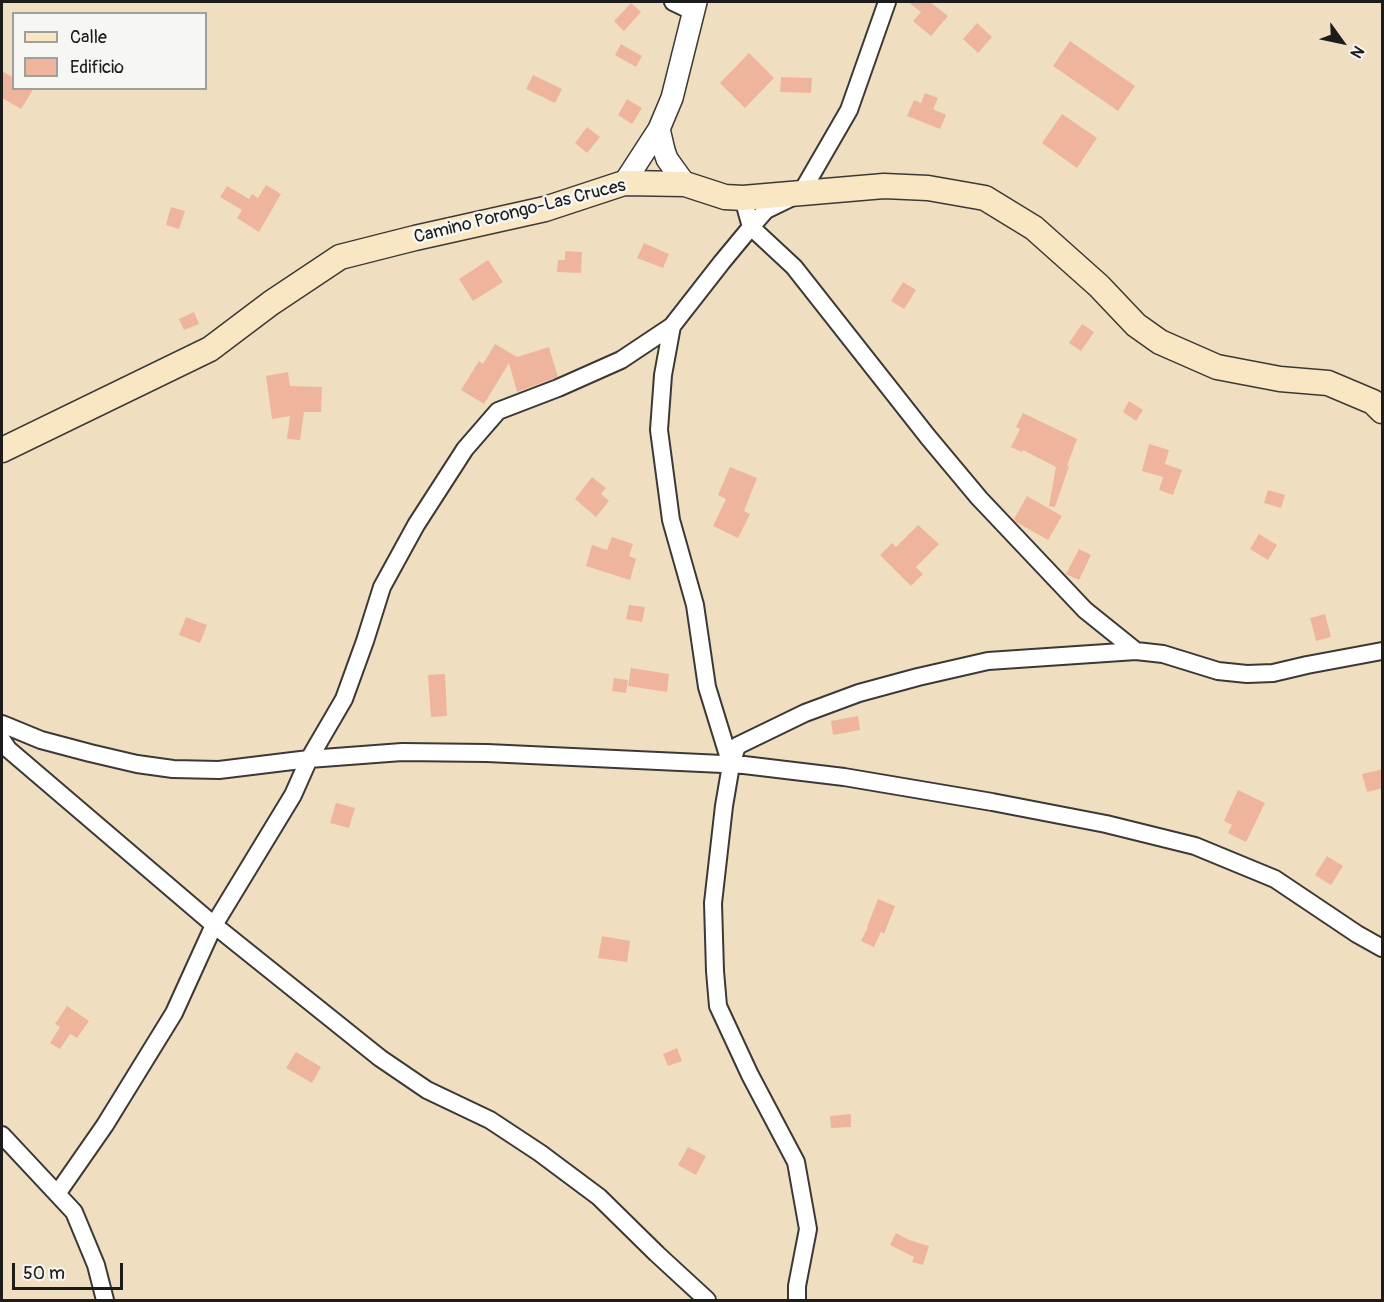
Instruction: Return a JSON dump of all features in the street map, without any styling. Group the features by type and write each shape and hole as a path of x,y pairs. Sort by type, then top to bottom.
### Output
{"main road":[{"name":"Camino Porongo-Las Cruces","path":"2,450 210,349 271,303 340,257 544,209 624,183 685,184 725,197 743,198 884,186 928,188 985,198 1034,228 1099,286 1136,325 1160,342 1217,367 1280,380 1328,383 1373,402 1383,411"}],"street":[{"path":"624,183 659,129 672,98 695,7 673,2"},
{"path":"57,1194 105,1125 174,1013 214,925 293,795 309,759 344,699 382,587 416,525 465,449 498,411 621,360 672,327 766,210 801,193 849,110 887,2"},
{"path":"659,129 667,159 685,184"},
{"path":"743,198 751,227 794,267 979,498 1085,610 1136,651"},
{"path":"672,327 663,375 659,430 671,520 695,605 707,687 731,765"},
{"path":"797,1300 808,1228 796,1162 750,1075 718,1006 713,903 724,806 731,765 737,746 805,713 859,693 988,661 1136,651 1163,654 1218,671 1247,674 1273,673 1383,651"},
{"path":"2,724 41,740 90,753 137,764 173,769 219,770 309,759 402,752 487,753 744,765 844,777 1106,824 1195,846 1275,879 1357,934 1383,948"},
{"path":"2,740 8,749 214,925 380,1058 427,1090 490,1120 540,1153 599,1197 708,1300"},
{"path":"2,1135 74,1212 96,1265 105,1300"}],"building":[{"path":"908,2 930,2 948,16 931,36 913,21 921,12"},
{"path":"631,3 641,12 624,31 614,21"},
{"path":"977,23 992,37 978,53 963,39"},
{"path":"1070,41 1135,86 1118,111 1053,66"},
{"path":"621,44 642,56 636,67 615,55"},
{"path":"749,53 774,78 745,108 720,83"},
{"path":"2,71 12,77 12,90 33,90 21,109 2,98"},
{"path":"533,75 562,89 555,103 526,89"},
{"path":"781,77 812,78 811,93 780,92"},
{"path":"925,93 938,98 933,109 946,115 940,129 907,116 914,100 921,103"},
{"path":"627,99 642,108 632,124 618,115"},
{"path":"1062,114 1097,138 1077,168 1042,143"},
{"path":"587,127 600,137 587,153 575,143"},
{"path":"266,185 281,194 259,232 237,218 242,210 220,197 227,186 249,199 252,194 258,198"},
{"path":"171,207 185,211 179,229 166,225"},
{"path":"644,243 669,254 663,268 637,258"},
{"path":"565,251 582,252 581,273 557,272 558,260 565,260"},
{"path":"488,260 503,282 473,301 459,279"},
{"path":"903,282 916,290 904,309 891,301"},
{"path":"194,312 199,324 184,330 179,319"},
{"path":"1082,324 1094,332 1081,351 1069,343"},
{"path":"495,344 517,357 549,347 558,377 517,392 509,363 484,404 461,390 479,361 483,364"},
{"path":"288,372 290,386 322,387 321,412 304,412 300,440 287,439 290,416 272,419 266,376"},
{"path":"1129,401 1143,410 1136,421 1123,412"},
{"path":"1023,413 1077,439 1055,507 1049,506 1056,467 1023,450 1022,452 1011,447 1020,429 1016,427"},
{"path":"1149,444 1169,450 1165,464 1182,470 1173,495 1159,490 1163,477 1142,471"},
{"path":"730,467 757,478 744,511 750,514 738,538 713,526 726,499 718,495"},
{"path":"592,477 606,488 601,494 609,501 596,517 575,499"},
{"path":"1268,490 1285,495 1281,508 1264,503"},
{"path":"1027,496 1062,516 1048,540 1014,519"},
{"path":"918,525 939,544 916,567 923,574 911,586 880,555 892,543 896,547"},
{"path":"1259,534 1277,545 1268,560 1250,549"},
{"path":"612,537 633,544 629,556 636,559 630,580 586,566 592,545 607,550"},
{"path":"1079,549 1091,555 1079,580 1066,574"},
{"path":"629,605 645,607 642,622 626,619"},
{"path":"1325,614 1331,637 1316,641 1310,618"},
{"path":"186,617 207,625 200,643 179,635"},
{"path":"631,668 669,674 667,692 628,686"},
{"path":"445,674 447,716 431,717 428,675"},
{"path":"614,678 628,680 626,693 612,691"},
{"path":"858,716 860,730 833,735 831,721"},
{"path":"1383,769 1383,788 1367,792 1362,774"},
{"path":"1238,790 1265,803 1246,842 1228,833 1232,825 1224,821"},
{"path":"336,803 355,808 349,828 330,823"},
{"path":"1327,856 1343,866 1331,885 1315,875"},
{"path":"878,899 895,906 884,934 881,932 874,947 861,941"},
{"path":"602,936 630,941 627,962 598,958"},
{"path":"67,1006 89,1021 77,1038 70,1034 60,1049 50,1043 60,1027 55,1024"},
{"path":"677,1048 682,1061 668,1066 663,1054"},
{"path":"296,1052 321,1067 312,1083 286,1068"},
{"path":"851,1114 851,1127 831,1128 830,1116"},
{"path":"688,1147 706,1156 696,1175 678,1165"},
{"path":"896,1233 929,1246 923,1265 912,1262 914,1257 890,1245"}]}
